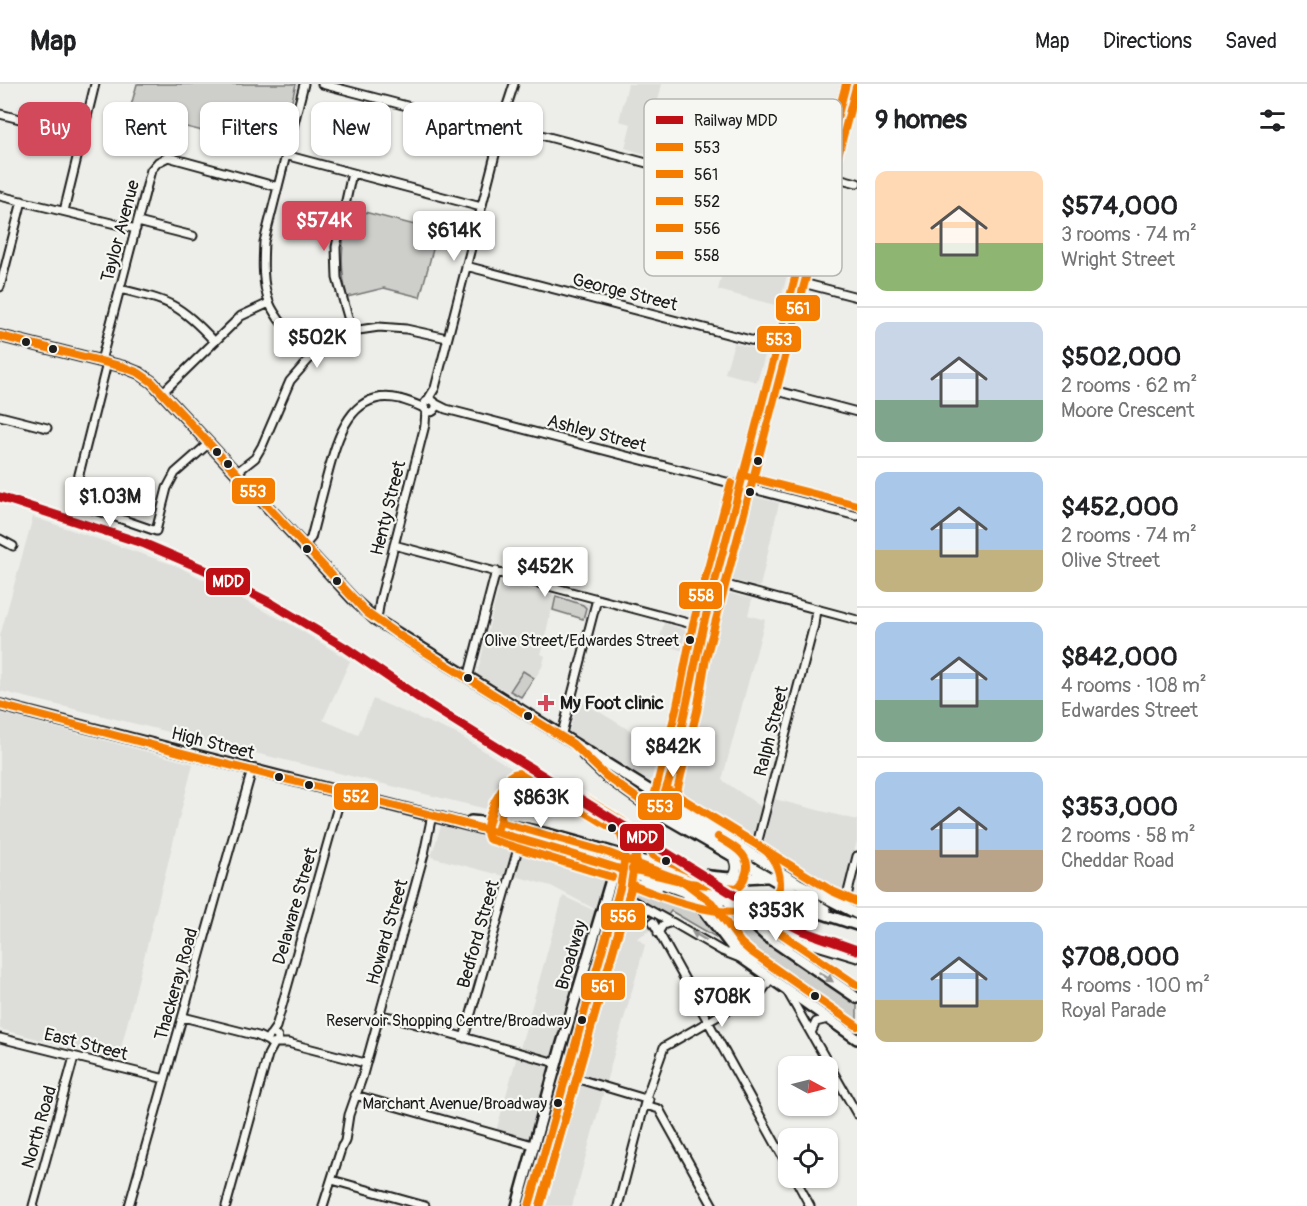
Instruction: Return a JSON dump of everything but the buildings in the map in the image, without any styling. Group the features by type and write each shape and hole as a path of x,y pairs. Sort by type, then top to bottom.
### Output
{"main road":[{"path":"0,336 139,373 152,382 372,617 573,744 655,811 735,860 844,920"},
{"name":"High Street","path":"0,705 453,820 625,856 690,873 733,878 783,877 857,914"},
{"path":"601,766 655,794 798,883"},
{"path":"655,794 655,811"},
{"path":"655,811 664,800"},
{"path":"680,809 678,814 680,818 707,835 724,853"},
{"name":"High Street","path":"498,828 521,838 619,868 702,898 780,899 857,925"},
{"name":"Broadway","path":"517,1206 593,937 625,856"},
{"path":"735,860 737,869 722,898 720,911 725,923 758,969"},
{"path":"747,918 745,905 766,891 769,878 760,860"},
{"name":"High Street","path":"645,863 722,898"},
{"name":"Broadway","path":"529,1206 620,888 619,868"},
{"path":"620,888 640,885 677,890 702,908 743,959 857,1039"},
{"path":"722,898 766,936 857,998"},
{"path":"593,937 604,940"},
{"path":"555,1068 567,1071"},
{"path":"521,1190 533,1193"}],"street":[{"path":"91,102 95,84"},
{"path":"299,103 304,84"},
{"path":"322,84 403,105"},
{"name":"Henty Street","path":"509,102 514,84"},
{"path":"842,99 846,84"},
{"path":"0,114 18,119"},
{"path":"543,137 644,163"},
{"path":"64,211 78,156"},
{"path":"285,156 264,242 262,264 269,303 295,340 311,357"},
{"path":"289,156 481,207"},
{"name":"Henty Street","path":"372,617 380,600 495,156"},
{"name":"Taylor Avenue","path":"208,444 175,473 167,488 156,531 72,502 120,289 151,170 158,162 168,157 278,187"},
{"path":"352,173 336,247 337,278 352,331"},
{"path":"842,179 857,183"},
{"path":"0,196 193,236"},
{"path":"0,287 22,201"},
{"name":"George Street","path":"466,266 777,347"},
{"path":"655,794 704,627 796,276"},
{"path":"795,281 857,297"},
{"path":"120,289 158,298 175,305 192,317 214,340"},
{"path":"162,393 241,316 269,303"},
{"path":"236,473 255,458 286,389 311,357 332,342 352,331 379,327 406,328 447,338"},
{"path":"766,388 857,412"},
{"name":"Ashley Street","path":"304,546 310,538 338,437 351,416 364,404 378,398 395,398 446,410 857,516"},
{"path":"0,416 47,428"},
{"path":"0,539 13,546"},
{"path":"394,545 704,627"},
{"path":"468,678 496,571"},
{"path":"715,582 857,620"},
{"path":"561,737 597,599"},
{"name":"Ralph Street","path":"757,844 818,609"},
{"path":"664,800 687,708 696,656"},
{"name":"Thackeray Road","path":"129,1206 252,770"},
{"name":"Delaware Street","path":"226,1206 342,792"},
{"name":"Howard Street","path":"323,1206 341,1149 344,1124 364,1066 434,815"},
{"name":"Bedford Street","path":"464,1038 521,838"},
{"path":"844,908 857,856"},
{"path":"615,903 621,898 628,898 722,951 743,959"},
{"path":"747,918 812,944"},
{"path":"652,922 778,1148"},
{"path":"658,933 663,925 671,922"},
{"path":"787,950 793,939 857,958"},
{"path":"618,1206 662,1050 667,1044 763,990 770,980"},
{"path":"787,992 857,1114"},
{"path":"379,1013 555,1068"},
{"path":"183,1017 288,1043 364,1066"},
{"path":"811,1032 816,1022 828,1019"},
{"name":"East Street","path":"0,1038 165,1079"},
{"name":"North Road","path":"33,1206 74,1057"},
{"path":"567,1071 631,1094 658,1109 713,1206"},
{"path":"355,1095 533,1145"},
{"path":"332,1180 425,1206"},
{"path":"800,1188 810,1206"}],"shaded area":[{"path":"137,84 296,84 292,102 200,102 200,130 188,127 188,102 132,102"},
{"path":"628,84 662,84 658,99 644,99 644,154 625,148 631,124 619,121"},
{"path":"349,208 438,231 420,297 384,288 347,297 342,252"},
{"path":"721,276 787,276 779,306 718,290"},
{"path":"734,343 766,352 757,382 725,373"},
{"path":"745,494 779,503 760,587 723,578"},
{"path":"33,517 177,566 292,625 350,661 323,720 358,735 373,699 457,734 518,772 505,796 495,811 0,691 0,636"},
{"path":"500,583 589,604 585,620 551,611 541,654 545,656 542,667 521,700 477,674"},
{"path":"720,591 752,599 748,615 765,620 722,780 763,808 756,834 750,838 712,816 674,789 695,707 699,674"},
{"path":"556,596 583,605 586,608 583,619 553,610"},
{"path":"664,623 694,633 687,652 658,643"},
{"path":"523,671 534,678 521,697 510,691"},
{"path":"578,699 659,748 651,780 649,781 569,732"},
{"path":"0,713 193,764 118,1060 0,1029"},
{"path":"774,799 857,820 857,841 843,896 763,846"},
{"path":"441,826 518,840 508,877 431,857"},
{"path":"523,842 563,853 608,876 597,910 551,886 515,876"},
{"path":"628,888 660,891 683,899 701,914 721,940 671,911 668,915 635,898 622,895"},
{"path":"563,896 597,912 552,1061 519,1052"},
{"path":"620,900 636,904 651,930 637,938 645,945 606,1082 566,1072"},
{"path":"725,903 857,1002 857,1036 777,979 757,961 729,923 723,904"},
{"path":"517,1056 551,1066 529,1144 495,1135"},
{"path":"565,1075 605,1087 572,1206 532,1206"}],"rail line":[{"name":"MDD","path":"0,497 145,544 201,568 271,603 346,648 431,706 744,901 803,931 857,950"}],"transit line":[{"name":"553","path":"842,99 846,84"},
{"name":"561","path":"842,140 856,87"},
{"name":"553","path":"0,336 124,367 152,382 367,613 573,744 606,776 658,813 673,768 703,627 795,276"},
{"name":"561","path":"540,1206 632,885 685,904 729,912 748,910 765,904 779,887 780,877 777,867 766,851 676,795 697,711 706,658 806,276"},
{"name":"558","path":"744,476 857,505"},
{"name":"558","path":"654,797 677,706 693,624 731,483"},
{"name":"552","path":"0,705 451,820 623,870"},
{"name":"556","path":"524,772 568,789 628,826 636,850 630,891 540,1206"},
{"name":"561","path":"612,877 489,839 487,823 498,797 512,775 521,773 534,775 550,781 622,821 630,830 634,840 636,864"},
{"name":"556","path":"487,829 494,803 511,776"},
{"name":"552","path":"520,782 563,798 620,833 626,850 620,888 529,1206"},
{"name":"552","path":"497,832 503,808 520,782"},
{"name":"558","path":"670,791 832,891 857,902"},
{"name":"556","path":"500,822 606,852 683,881 712,903 741,943 750,951 857,1026"},
{"name":"556","path":"627,826 644,840 652,855 728,888 773,928 857,985"},
{"name":"561","path":"632,869 689,883 737,888 744,878 747,862 740,852 718,837"}],"place":[{"name":"Olive Street/Edwardes Street","path":"690,640"},
{"name":"My Foot clinic","path":"546,703"},
{"name":"Reservoir Shopping Centre/Broadway","path":"582,1020"},
{"name":"Marchant Avenue/Broadway","path":"558,1103"}]}
